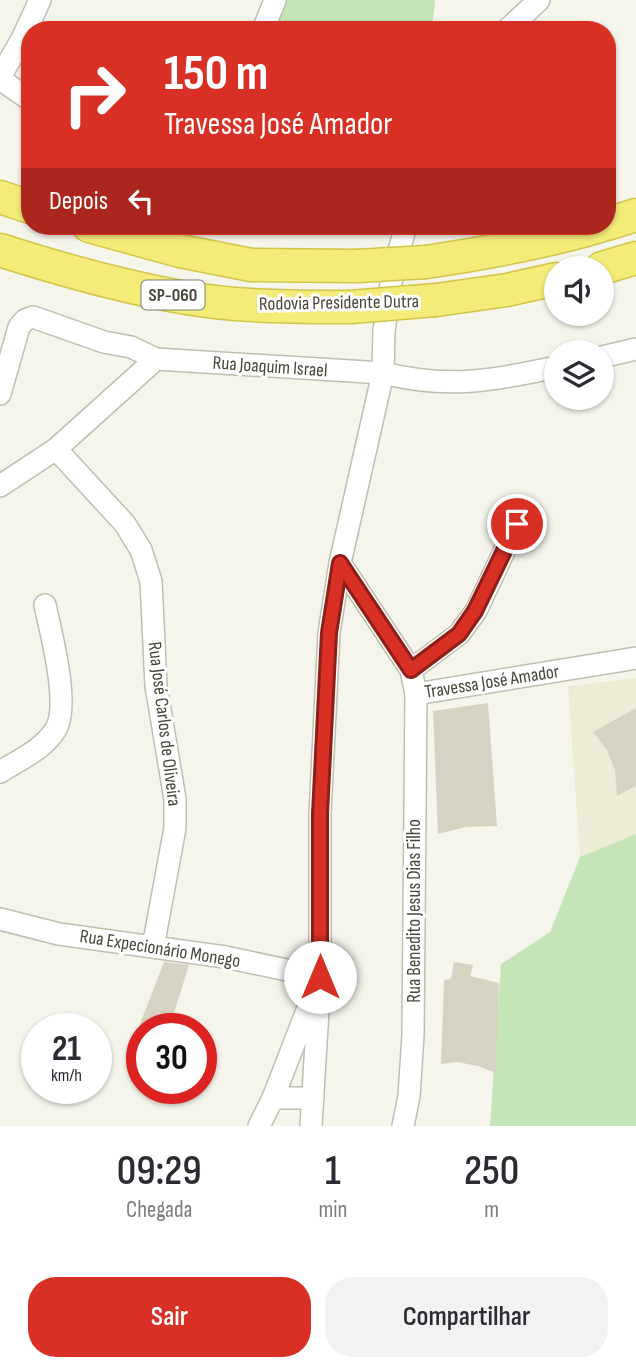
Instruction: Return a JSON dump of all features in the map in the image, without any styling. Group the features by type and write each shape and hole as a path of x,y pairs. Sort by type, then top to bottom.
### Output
{"highway":[{"path":"0,197 21,204"},
{"path":"616,221 636,215"},
{"name":"Rodovia Presidente Dutra","path":"122,235 180,251 251,265 357,266 426,262 532,244 566,235"},
{"name":"Rodovia Presidente Dutra","path":"0,250 117,284 182,298 246,305 351,307 436,300 508,290 544,282"},
{"path":"614,264 636,258"}],"street":[{"path":"30,21 40,0"},
{"path":"267,21 275,0"},
{"path":"517,21 539,0"},
{"path":"21,41 0,78 21,93"},
{"path":"311,1126 320,977 320,814 329,633 340,563 383,373 384,331 393,271 403,235"},
{"name":"Rua Joaquim Israel","path":"0,394 19,327 25,320 33,317 104,342 131,347 156,359 383,373 417,382 448,383 505,378 544,370"},
{"path":"614,355 636,349"},
{"path":"0,486 56,449 156,359"},
{"name":"Rua José Carlos de Oliveira","path":"56,449 125,524 141,550 151,581 156,686 175,799 175,828 153,947"},
{"path":"411,670 459,634 475,611 517,524"},
{"name":"Travessa José Amador","path":"340,563 411,670 416,695 636,658"},
{"path":"0,772 43,743 56,729 60,718 59,682 45,605"},
{"name":"Rua Benedito Jesus Dias Filho","path":"403,1126 413,1035 416,695"},
{"name":"Rua Expecionário Monego","path":"0,919 59,934 225,957 320,977"},
{"path":"259,1126 273,1098 320,977"},
{"path":"273,1098 313,1098"}],"shaded area":[{"path":"636,678 636,834 580,857 568,686"}],"green space":[{"path":"287,0 435,0 433,21 278,21"},
{"path":"636,834 636,1126 490,1126 501,964 550,932 580,857"}],"building":[{"path":"488,703 497,826 466,827 438,834 433,711"},
{"path":"636,708 636,786 617,796 615,770 607,750 593,732"},
{"path":"164,962 189,965 174,1013 144,1013"},
{"path":"454,962 473,965 470,976 499,983 496,1073 457,1062 441,1064 444,980 451,979"}],"route":[{"path":"320,977 320,814 329,633 340,563 411,670 459,634 475,611 517,524"}]}
